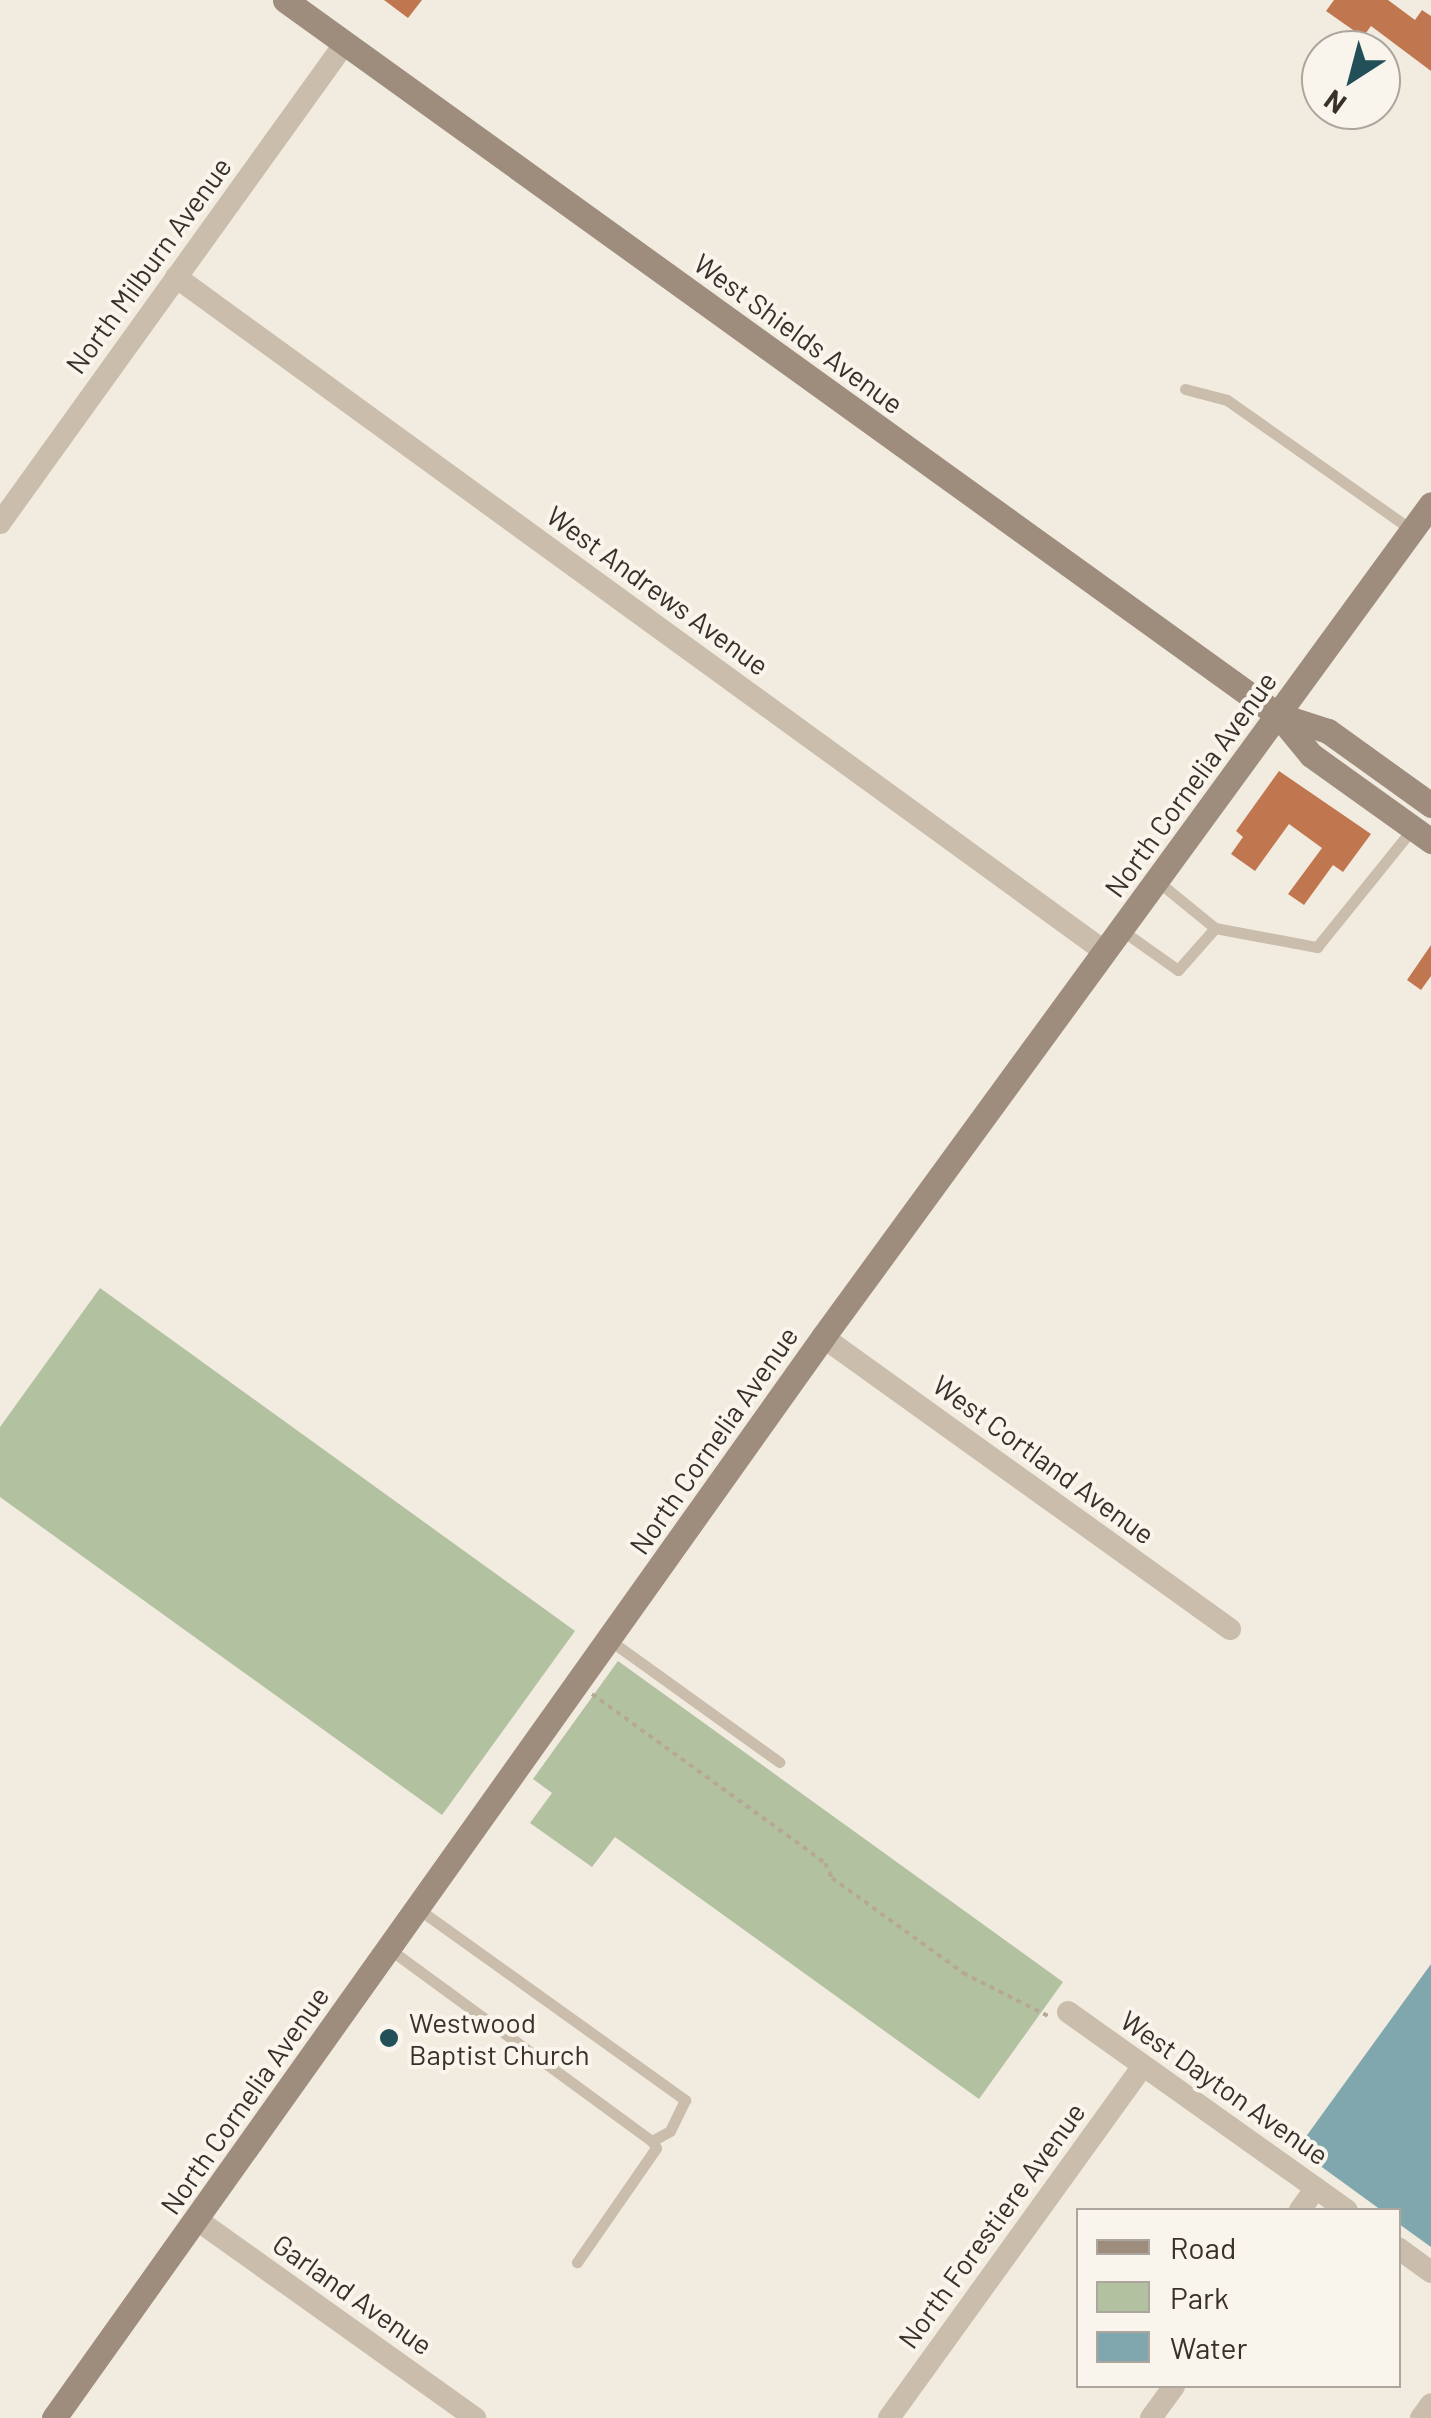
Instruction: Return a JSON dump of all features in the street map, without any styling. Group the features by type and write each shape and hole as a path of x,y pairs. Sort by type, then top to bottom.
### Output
{"street":[{"name":"West Shields Avenue","path":"285,0 1278,715 1312,755 1422,835"},
{"name":"North Milburn Avenue","path":"0,523 346,44"},
{"name":"West Andrews Avenue","path":"176,276 1104,951"},
{"name":"North Cornelia Avenue","path":"54,2418 823,1337 1431,504"},
{"name":"West Shields Avenue","path":"1278,715 1328,731 1431,805"},
{"name":"West Cortland Avenue","path":"823,1337 1230,1629"},
{"name":"West Dayton Avenue","path":"1068,2012 1141,2068 1344,2208"},
{"name":"North Forestiere Avenue","path":"890,2418 1141,2068"},
{"path":"1301,2208 1316,2188"},
{"name":"Garland Avenue","path":"196,2219 475,2418"},
{"path":"1401,2250 1431,2272"},
{"path":"1151,2418 1173,2388"},
{"path":"1421,2418 1431,2404"}],"lane":[{"path":"1185,389 1238,408 1412,530"},
{"path":"1156,880 1215,928 1317,947 1422,835"},
{"path":"1120,929 1178,970 1215,928"},
{"path":"608,1639 779,1762"},
{"path":"417,1908 685,2100 670,2130 652,2140"},
{"path":"388,1948 652,2140 656,2148 576,2262"}],"path":[{"path":"576,1683 812,1854 832,1878 962,1973 1026,2000 1048,2018 1068,2012"}],"green space":[{"path":"100,1288 575,1631 442,1815 0,1497 0,1427"},
{"path":"618,1661 1063,1982 979,2099 615,1837 592,1867 530,1823 552,1793 533,1779"}],"water":[{"path":"1431,1964 1431,2247 1401,2225 1401,2208 1378,2208 1297,2149"}],"building":[{"path":"384,0 422,0 408,18"},
{"path":"1334,0 1388,0 1415,20 1422,10 1431,16 1431,71 1401,48 1401,30 1376,30 1371,26 1368,30 1353,30 1326,11"},
{"path":"1279,771 1371,834 1343,872 1333,865 1304,905 1288,894 1322,848 1289,824 1255,871 1231,854 1243,837 1236,831"},
{"path":"1431,945 1431,976 1421,990 1407,980"}],"place":[{"name":"Westwood Baptist Church","path":"389,2038"}]}
